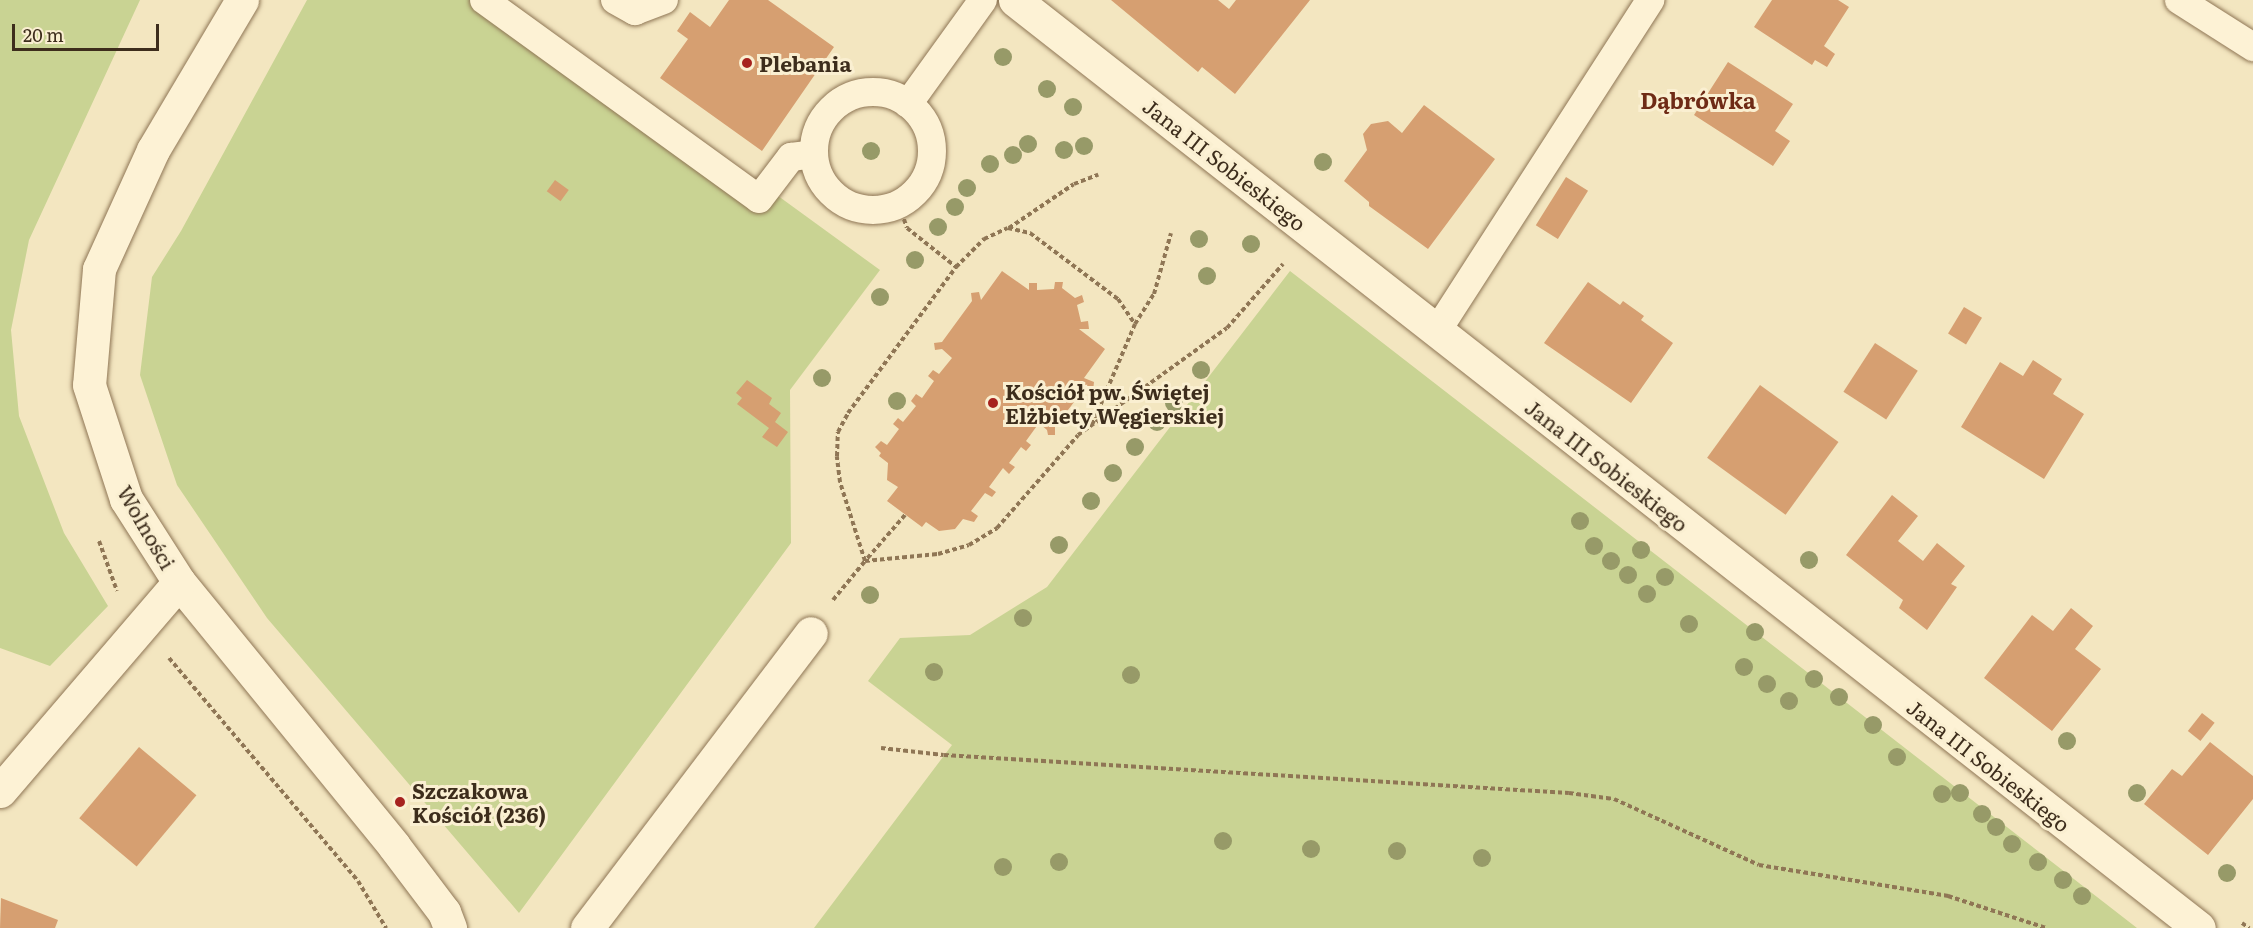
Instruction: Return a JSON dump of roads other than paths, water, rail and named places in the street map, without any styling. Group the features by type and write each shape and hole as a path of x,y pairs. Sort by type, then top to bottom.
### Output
{"street":[{"name":"Wolności","path":"242,0 153,150 99,269 89,385 126,499 179,582 394,846 444,912 450,928"},
{"name":"Jana III Sobieskiego","path":"1015,0 2199,928"},
{"path":"0,791 179,582"},
{"path":"587,928 811,633"}],"lane":[{"path":"484,0 759,199 791,157 814,154"},
{"path":"615,0 635,11 664,0"},
{"path":"908,104 983,0"},
{"path":"1437,331 1650,0"},
{"path":"2179,0 2253,47"},
{"path":"872,92 890,95 908,104 922,119 931,137 932,157 927,177 915,193 899,205 880,210 860,209 842,201 828,189 818,173 814,154 816,136 824,119 837,105 853,96 872,92"}],"place":[{"name":"Plebania","path":"747,63"},
{"name":"Kościół pw. Świętej Elżbiety Węgierskiej","path":"993,403"},
{"name":"Szczakowa Kościół (236)","path":"400,802"}],"district":[{"name":"Dąbrówka","path":"1698,100"}]}
